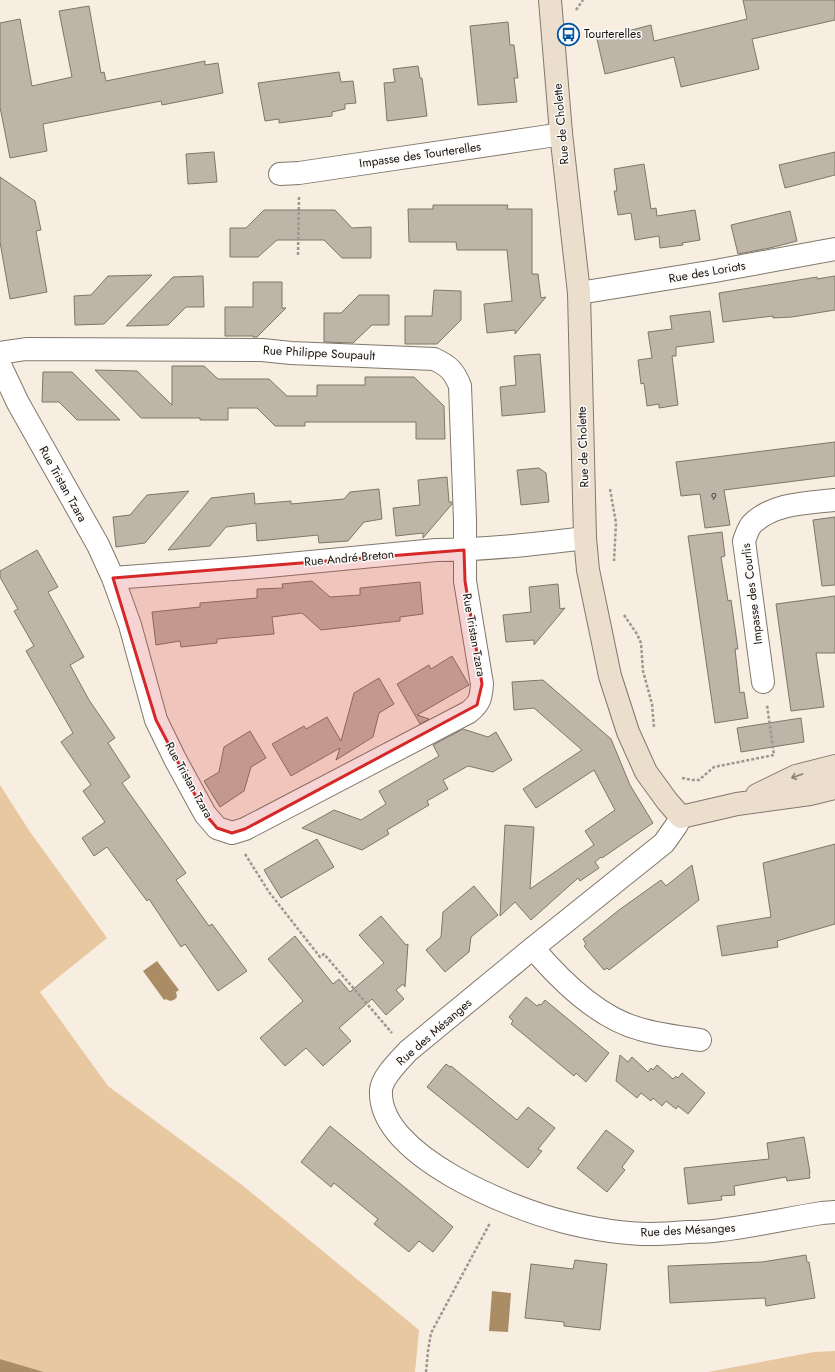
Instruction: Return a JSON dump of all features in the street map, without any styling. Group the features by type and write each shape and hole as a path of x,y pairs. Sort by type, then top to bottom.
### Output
{"street":[{"name":"Rue de Cholette","path":"550,0 561,133 579,293 585,538 588,570 610,676 628,732 646,772 667,801 681,816"},
{"name":"Impasse des Tourterelles","path":"289,174 561,133"},
{"name":"Rue des Loriots","path":"579,293 715,271 835,249"},
{"name":"Rue Philippe Soupault","path":"0,353 26,349 262,350 290,353 434,359 450,368 456,375 460,386 465,520 464,550"},
{"name":"Rue Tristan Tzara","path":"0,365 18,403 98,545 113,578 130,625 156,720 205,814 217,828 232,833 245,829 469,712 477,705 481,697 482,684 465,581 464,550"},
{"name":"Impasse des Courlis","path":"763,682 744,541 751,525 764,514 784,507 835,500"},
{"name":"Rue André Breton","path":"113,578 247,568 436,550 464,550 585,538"},
{"path":"738,804 796,776 835,766"},
{"path":"681,816 738,804 810,794 835,788"},
{"name":"Rue des Mésanges","path":"681,816 664,843 408,1051 390,1071 381,1089 382,1107 391,1126 408,1146 444,1171 477,1190 502,1201 527,1211 564,1222 599,1229 651,1234 720,1230 835,1212"},
{"path":"533,948 557,975 590,1002 613,1018 639,1029 700,1040"}],"path":[{"path":"575,16 576,10 582,0"},
{"path":"289,174 298,255"},
{"path":"610,484 616,523 614,568"},
{"path":"623,610 641,643 643,671 652,704 655,731"},
{"path":"679,776 692,780 699,780 714,767 774,755 763,682"},
{"path":"232,833 269,892 320,957 324,954 408,1051"},
{"path":"426,1372 428,1351 432,1333 502,1201"}],"highlighted area":[{"path":"464,550 465,581 482,684 477,705 245,829 232,833 217,828 205,814 156,720 113,578"}],"shaded area":[{"path":"0,785 30,832 107,938 40,992 108,1086 242,1185 419,1330 415,1372 44,1372 0,1359"},
{"path":"157,961 179,990 176,992 177,997 173,1000 164,1000 143,971"},
{"path":"492,1291 511,1293 508,1332 489,1331"},
{"path":"835,1351 835,1372 708,1372 814,1352"},
{"path":"0,1359 44,1372 0,1372"}],"building":[{"path":"743,0 835,0 835,20 752,39 759,69 681,87 674,57 605,74 597,39 651,25 654,41 747,19"},
{"path":"89,6 101,73 104,72 106,81 205,61 205,65 218,63 223,93 162,105 161,101 43,124 47,151 10,158 0,107 0,23 20,19 32,86 72,77 59,11"},
{"path":"508,22 510,45 514,45 518,78 514,78 517,102 478,105 470,26"},
{"path":"418,66 420,78 422,78 427,116 387,121 384,83 395,82 393,69"},
{"path":"339,72 341,82 353,81 356,103 345,104 345,109 332,112 332,116 279,123 279,119 265,121 258,83"},
{"path":"214,152 217,182 188,184 186,154"},
{"path":"835,152 835,175 785,188 779,165"},
{"path":"644,164 651,209 656,208 657,216 695,210 700,240 682,243 683,245 660,248 659,236 635,240 631,213 618,215 614,191 617,191 614,169"},
{"path":"0,177 35,201 41,230 36,231 47,292 10,299 0,242"},
{"path":"433,205 508,205 507,209 532,209 532,274 538,274 541,298 546,297 515,334 515,330 487,333 484,304 512,301 507,250 457,250 456,242 409,242 408,209 433,209"},
{"path":"264,210 335,210 352,228 371,227 371,258 342,258 324,240 277,240 258,257 230,257 230,228 246,228"},
{"path":"790,211 797,241 738,254 731,225"},
{"path":"152,275 104,324 75,325 74,296 91,295 108,276"},
{"path":"203,276 204,307 186,307 168,325 126,326 173,277"},
{"path":"835,276 835,310 792,317 773,318 773,316 723,322 719,293 817,277 817,279"},
{"path":"253,282 282,282 282,308 286,308 257,337 225,336 225,307 253,307"},
{"path":"434,290 461,291 461,320 437,344 405,344 405,316 432,316"},
{"path":"359,295 389,295 389,325 372,325 353,343 324,342 324,313 341,313"},
{"path":"710,311 714,342 676,347 676,356 672,356 678,405 659,408 659,404 647,406 644,383 641,384 638,360 652,358 648,332 672,329 670,316"},
{"path":"540,354 545,412 502,416 500,387 516,385 514,356"},
{"path":"172,366 204,366 218,379 269,379 287,396 317,396 317,385 365,385 365,377 414,377 444,406 445,439 416,439 416,422 305,422 305,426 275,426 257,408 228,408 228,420 200,420 200,418 141,418 95,370 137,371 172,405"},
{"path":"43,372 72,372 120,420 77,420 59,402 42,402"},
{"path":"835,442 835,476 724,490 730,525 705,528 700,494 681,496 676,462"},
{"path":"539,468 546,473 549,502 521,505 517,470"},
{"path":"447,477 449,502 452,502 452,504 423,538 423,533 396,536 393,508 420,505 418,480"},
{"path":"379,489 382,519 364,522 348,541 319,543 318,535 257,541 256,523 226,527 210,546 168,550 211,498 254,493 255,504 291,501 291,504 344,499 350,492"},
{"path":"189,491 145,543 116,547 113,517 130,515 147,495"},
{"path":"835,517 835,585 822,586 813,520"},
{"path":"722,532 725,556 721,557 728,601 731,600 738,649 735,649 740,693 744,692 748,718 715,723 688,536"},
{"path":"37,550 58,587 48,592 84,657 70,665 89,700 115,738 108,743 130,777 122,783 186,873 176,880 209,926 212,924 247,971 218,991 185,944 181,947 149,899 147,901 107,847 94,856 82,838 105,822 83,791 91,785 61,742 73,733 26,651 34,646 14,611 18,609 0,577 0,571"},
{"path":"312,581 330,597 360,595 360,588 420,582 423,614 400,617 400,621 321,630 302,613 272,617 274,634 217,639 217,643 181,647 180,641 156,645 152,612 200,607 200,603 257,598 257,589 283,588 282,584"},
{"path":"558,584 560,609 565,608 534,645 534,640 506,642 503,615 531,612 529,587"},
{"path":"835,596 835,653 816,653 824,707 791,711 776,604"},
{"path":"452,656 469,685 417,715 429,719 420,724 397,684 429,665 431,669"},
{"path":"379,678 394,704 379,713 373,737 336,760 340,748 291,776 272,744 304,726 306,729 327,717 341,741 354,693"},
{"path":"543,680 611,739 630,785 653,823 602,858 601,857 595,862 599,868 580,881 578,878 531,920 515,902 500,916 505,825 534,827 530,889 594,845 585,831 615,810 594,770 536,808 523,789 582,750 534,708 514,710 512,682"},
{"path":"801,718 804,742 741,752 737,728"},
{"path":"463,729 488,737 496,732 512,760 493,772 468,766 443,780 448,789 427,801 429,805 387,830 389,834 362,850 302,828 334,810 361,820 386,804 379,791 439,756 433,745"},
{"path":"250,731 266,758 251,767 244,791 220,807 204,781 219,772 224,747"},
{"path":"317,839 334,867 281,898 264,870"},
{"path":"835,844 835,924 777,941 778,947 722,956 717,926 771,917 763,863"},
{"path":"692,865 699,900 609,970 607,968 604,970 584,946 586,944 583,939 619,910 661,880 666,886"},
{"path":"474,886 498,915 471,937 469,952 445,972 426,950 441,937 443,912"},
{"path":"381,916 406,945 408,944 405,987 403,984 396,990 404,999 386,1015 372,999 339,1028 351,1041 323,1066 306,1048 285,1066 260,1038 303,1001 268,959 295,936 333,984 339,979 350,992 384,963 359,935"},
{"path":"526,997 537,1006 539,1004 541,1005 545,1000 609,1053 586,1082 576,1073 574,1076 511,1024 513,1021 509,1017"},
{"path":"620,1055 628,1062 632,1057 648,1072 651,1068 653,1070 657,1065 673,1079 676,1076 678,1078 682,1073 705,1093 688,1114 678,1106 676,1109 666,1101 662,1106 653,1098 651,1101 641,1093 637,1098 616,1081"},
{"path":"446,1064 450,1067 451,1066 517,1120 528,1107 555,1128 538,1149 542,1151 528,1168 427,1087"},
{"path":"330,1126 453,1227 433,1252 419,1241 409,1252 374,1224 378,1219 334,1183 331,1187 301,1162"},
{"path":"606,1130 634,1151 622,1167 625,1170 607,1192 577,1168"},
{"path":"804,1137 810,1178 787,1181 786,1177 734,1186 735,1195 721,1196 722,1200 688,1204 684,1168 769,1159 767,1143"},
{"path":"806,1255 807,1262 809,1262 815,1298 766,1306 765,1298 670,1303 668,1266 762,1262"},
{"path":"575,1260 607,1264 600,1330 564,1326 564,1322 525,1318 531,1264 573,1269"}],"place":[{"name":"Tourterelles","path":"569,34"}]}
